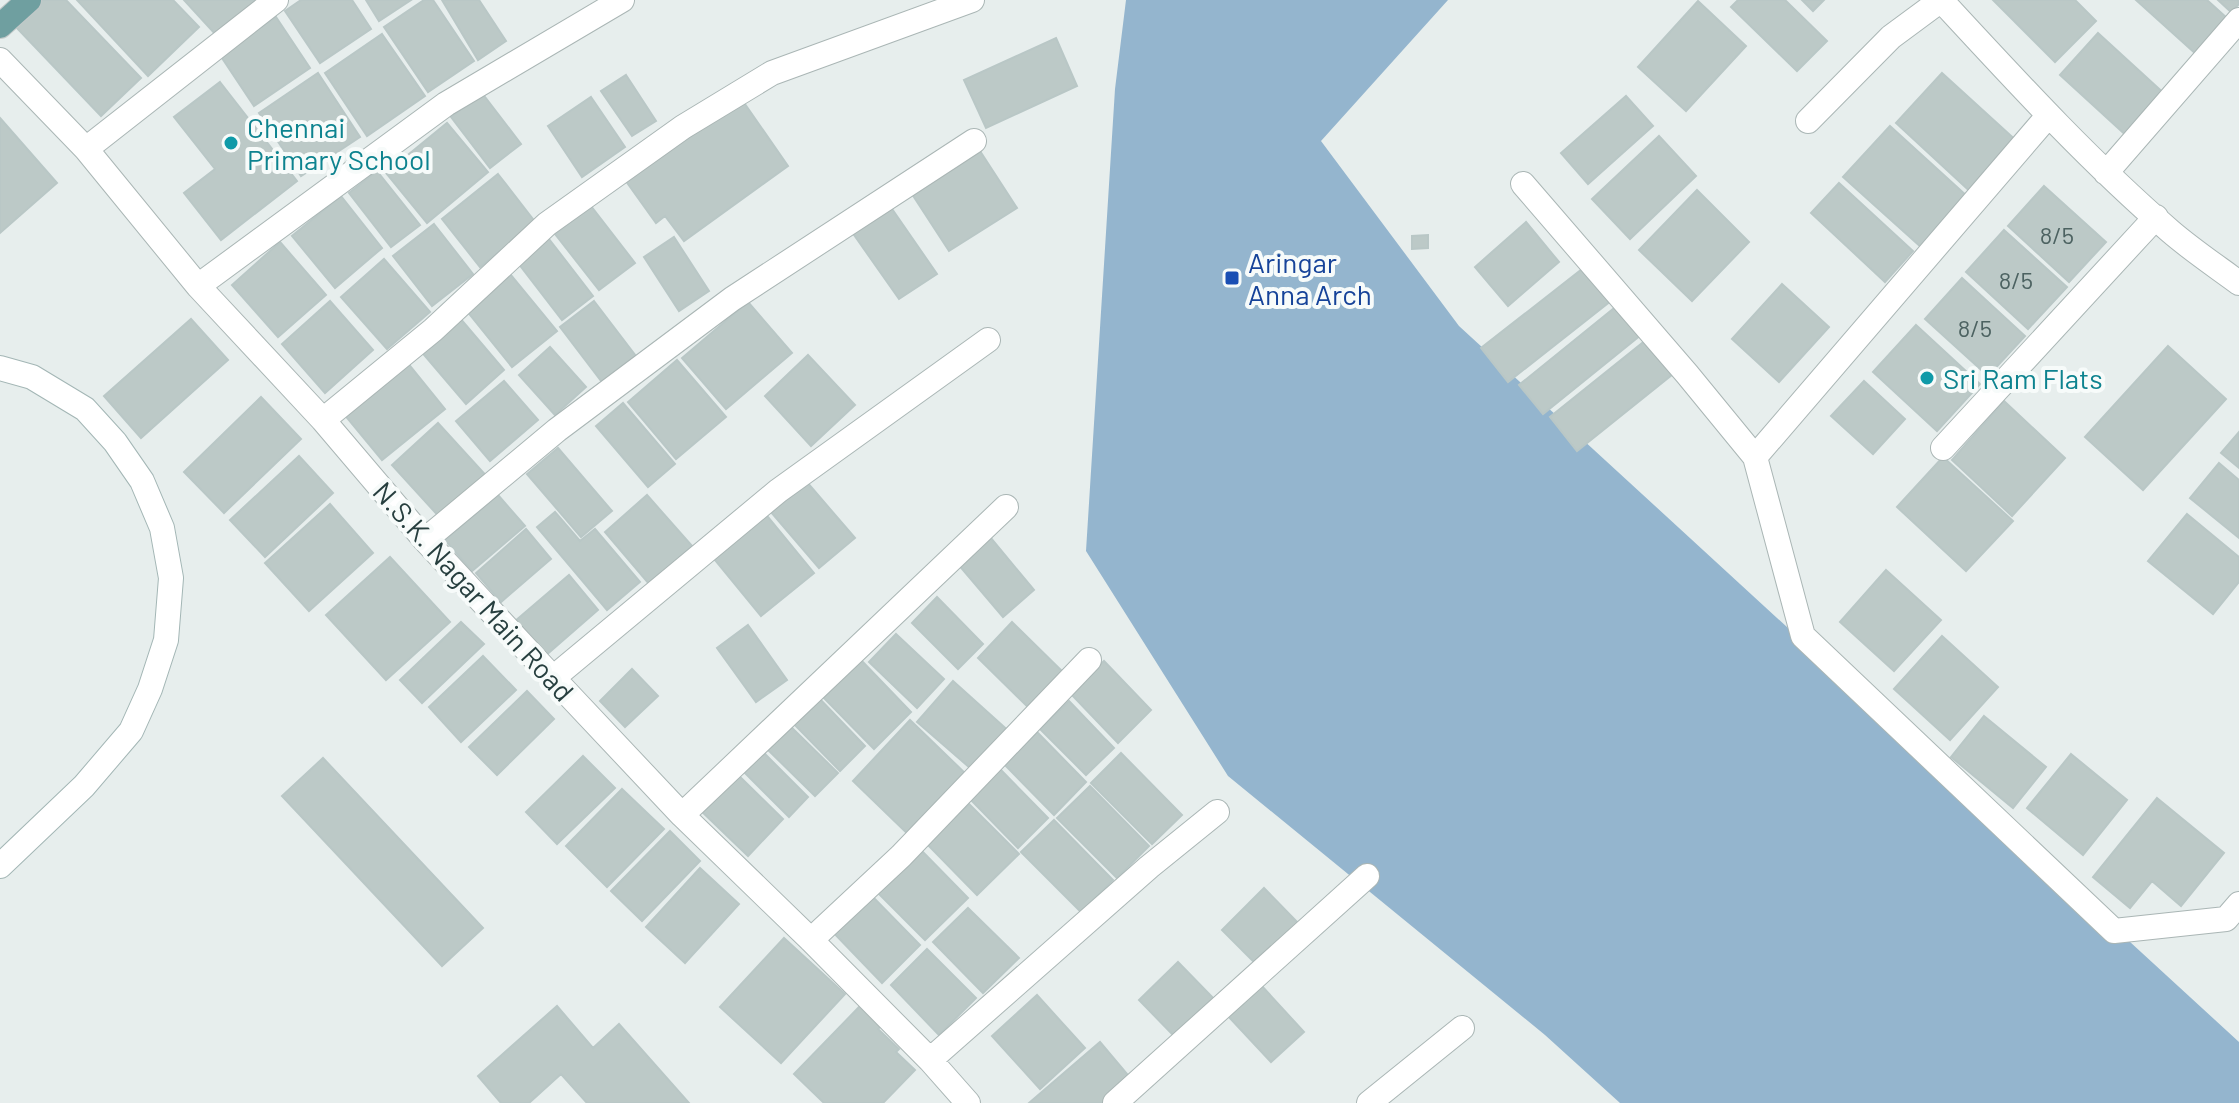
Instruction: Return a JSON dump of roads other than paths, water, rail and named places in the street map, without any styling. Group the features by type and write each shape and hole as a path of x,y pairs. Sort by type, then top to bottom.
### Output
{"main road":[{"path":"0,26 29,0"}],"street":[{"path":"86,149 276,0"},
{"path":"198,286 446,104 622,0"},
{"path":"323,420 433,330 547,224 683,127 772,73 972,0"},
{"path":"1808,121 1891,37 1941,0 2048,116 2106,173 2170,231 2239,283"},
{"path":"2106,173 2239,20"},
{"name":"N.S.K. Nagar Main Road","path":"0,60 86,149 198,286 323,420 425,540 553,678 682,815 811,940 930,1060 968,1103"},
{"path":"1755,457 2048,116"},
{"path":"425,540 557,430 732,299 974,141"},
{"path":"1523,184 1755,457 1803,636 2114,931 2235,917"},
{"path":"1943,448 2156,217"},
{"path":"553,678 778,491 988,340"},
{"path":"0,368 32,377 85,409 115,442 142,481 162,528 171,578 166,640 150,689 131,731 84,786 0,866"},
{"path":"682,815 1006,507"},
{"path":"811,940 901,856 1089,660"},
{"path":"930,1060 1149,867 1217,812"},
{"path":"1115,1103 1367,876"},
{"path":"1369,1103 1462,1028"}],"water":[{"path":"1126,0 1448,0 1321,141 1459,326 2239,1042 2239,1103 1620,1103 1545,1035 1228,776 1086,551 1115,89"}],"place":[{"name":"Chennai Primary School","path":"231,143"},
{"name":"Aringar Anna Arch","path":"1232,278"},
{"name":"Sri Ram Flats","path":"1927,378"}]}
